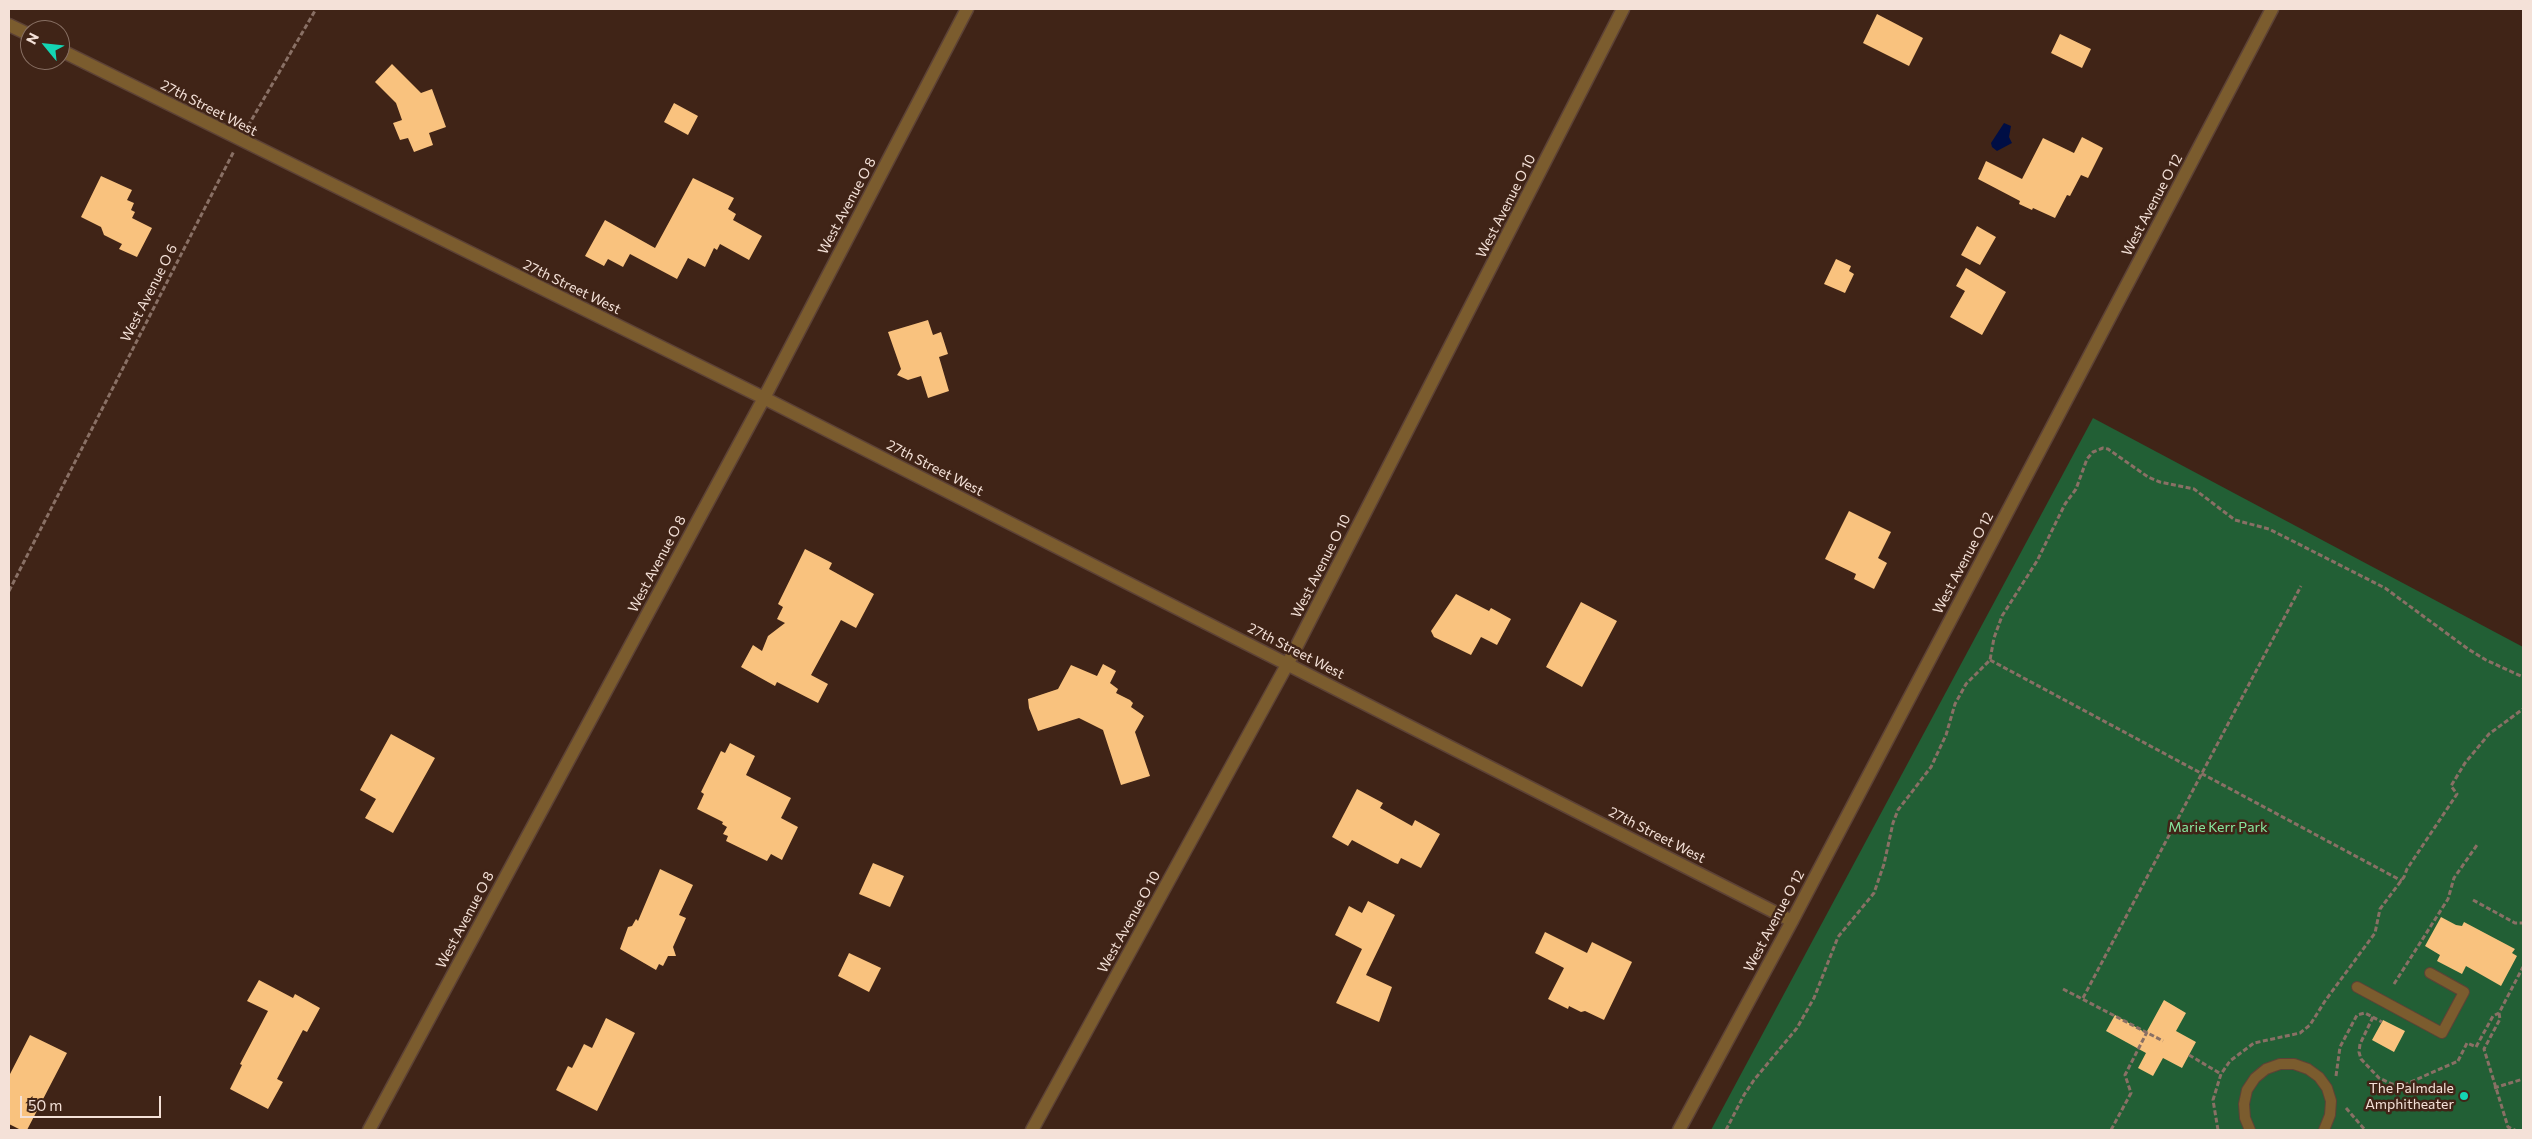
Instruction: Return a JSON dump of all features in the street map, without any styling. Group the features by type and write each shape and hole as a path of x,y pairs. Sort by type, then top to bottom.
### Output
{"street":[{"name":"West Avenue O 8","path":"369,1130 764,398 967,9"},
{"name":"West Avenue O 10","path":"1032,1130 1288,663 1623,9"},
{"name":"West Avenue O 12","path":"1679,1130 1792,921 2272,9"},
{"name":"27th Street West","path":"70,55 240,141 764,398 1792,921"}],"lane":[{"path":"2356,987 2442,1033 2464,992 2430,973"},
{"path":"2250,1130 2245,1118 2244,1104 2247,1090 2255,1078 2266,1069 2280,1064 2294,1064 2308,1068 2326,1088 2330,1101 2327,1129"}],"path":[{"name":"West Avenue O 6","path":"9,591 240,141 316,9"},
{"path":"1726,1130 1754,1080 1798,1028 1814,998 1838,937 1874,893 1884,864 1892,823 1898,810 1931,767 1946,735 1955,704 1966,684 1990,660 1997,627 2010,602 2036,561 2065,504 2076,489 2087,459 2093,452 2103,448 2113,452 2148,477 2194,489 2208,502 2236,520 2269,529 2385,588 2468,649 2486,660 2523,677"},
{"path":"2083,998 2301,586"},
{"path":"1990,660 2202,772 2402,881"},
{"path":"2218,1130 2213,1100 2221,1074 2236,1055 2254,1043 2300,1033 2310,1025 2325,1001 2375,933 2380,909 2402,881 2406,869 2430,837 2432,828 2456,794 2451,786 2465,763 2489,734 2523,709"},
{"path":"2394,984 2448,899 2454,878 2477,845"},
{"path":"2473,900 2515,923 2523,923"},
{"path":"2373,1017 2360,1044 2359,1052 2361,1059 2380,1078 2392,1084 2404,1085 2458,1062 2467,1043 2476,1047 2493,1016 2499,1012 2523,966"},
{"path":"2063,989 2163,1041"},
{"path":"2336,1080 2340,1046 2354,1018 2361,1012 2382,1022"},
{"path":"2499,1012 2500,1019 2484,1048 2508,1126 2515,1130"},
{"path":"2111,1130 2131,1093 2125,1075 2147,1032"},
{"path":"2188,1055 2221,1074"},
{"path":"2495,1088 2523,1079"},
{"path":"2343,1105 2365,1130"}],"green space":[{"name":"Marie Kerr Park","path":"2093,418 2523,647 2523,1130 1711,1130"}],"shaded area":[{"path":"2004,123 2011,126 2009,137 2012,143 1997,151 1992,147 1991,143"}],"building":[{"path":"1877,14 1923,38 1909,66 1863,43"},
{"path":"2060,34 2091,49 2082,68 2051,53"},
{"path":"392,64 421,93 432,89 446,127 429,133 433,145 414,152 408,138 400,140 393,123 402,120 396,103 375,82"},
{"path":"674,103 698,116 688,135 664,122"},
{"path":"2082,137 2103,148 2088,178 2081,175 2070,196 2067,195 2055,218 2019,204 2020,201 1978,179 1986,161 2022,179 2043,138 2074,153"},
{"path":"101,176 132,190 127,200 134,203 131,210 135,212 132,218 152,228 137,257 119,249 122,244 104,235 101,227 81,217"},
{"path":"693,178 734,198 728,209 736,214 733,220 762,236 749,260 720,244 717,250 714,248 705,267 688,258 677,279 630,254 623,267 608,259 604,266 585,256 605,220 655,248"},
{"path":"1977,226 1996,237 1980,265 1961,255"},
{"path":"1836,259 1851,266 1849,271 1854,274 1845,293 1824,284"},
{"path":"1966,268 2006,292 1982,335 1950,317 1965,291 1956,286"},
{"path":"928,320 933,335 941,332 948,354 939,357 949,391 928,398 921,376 908,380 897,375 901,369 888,332"},
{"path":"1849,511 1891,532 1878,558 1887,563 1874,589 1854,579 1856,574 1825,559"},
{"path":"805,549 832,563 829,569 874,594 856,628 841,620 811,675 828,684 818,703 777,682 775,686 741,667 753,645 762,651 768,636 785,623 777,619 783,607 778,604"},
{"path":"1456,594 1489,611 1491,608 1511,619 1497,645 1481,637 1471,655 1434,637 1431,631"},
{"path":"1581,602 1617,621 1582,687 1546,667"},
{"path":"1103,664 1116,671 1110,683 1118,689 1116,693 1130,700 1133,703 1131,707 1144,716 1135,732 1150,776 1121,785 1103,730 1079,718 1038,731 1029,708 1028,699 1058,689 1071,665 1097,676"},
{"path":"391,734 435,758 393,833 365,818 376,799 360,790"},
{"path":"730,743 755,756 746,775 791,798 781,818 798,827 782,860 771,854 767,861 726,841 728,836 723,834 727,827 722,824 723,822 697,809 704,794 701,792 721,751 725,753"},
{"path":"1357,789 1383,803 1380,808 1412,826 1415,820 1440,834 1421,868 1401,858 1398,864 1395,863 1352,840 1348,846 1332,837"},
{"path":"873,863 904,876 890,907 859,894"},
{"path":"660,869 693,885 679,915 686,918 673,947 676,956 668,956 663,966 659,964 656,970 620,949 628,927 632,926 636,919 638,921"},
{"path":"1368,901 1395,915 1366,975 1392,987 1379,1022 1336,1003 1362,949 1335,935 1349,906 1362,913"},
{"path":"2441,917 2456,925 2462,926 2464,922 2515,949 2512,953 2517,956 2501,986 2466,966 2462,974 2437,961 2440,955 2425,946"},
{"path":"1545,932 1587,953 1592,942 1632,962 1604,1020 1569,1006 1568,1009 1548,999 1564,968 1535,953"},
{"path":"849,953 881,968 869,992 838,976"},
{"path":"259,980 293,998 295,994 320,1008 307,1032 303,1030 277,1079 283,1082 268,1109 230,1089 242,1065 240,1064 268,1011 247,1001"},
{"path":"2164,1000 2186,1013 2176,1031 2196,1042 2182,1068 2163,1058 2153,1076 2138,1068 2146,1053 2106,1031 2115,1015 2146,1033"},
{"path":"606,1018 635,1033 597,1111 556,1090 568,1066 572,1068 584,1044 592,1048"},
{"path":"2383,1020 2405,1031 2394,1052 2372,1040"},
{"path":"30,1035 67,1053 27,1130 21,1130 9,1124 9,1076"}],"place":[{"name":"The Palmdale Amphitheater","path":"2464,1096"}]}
